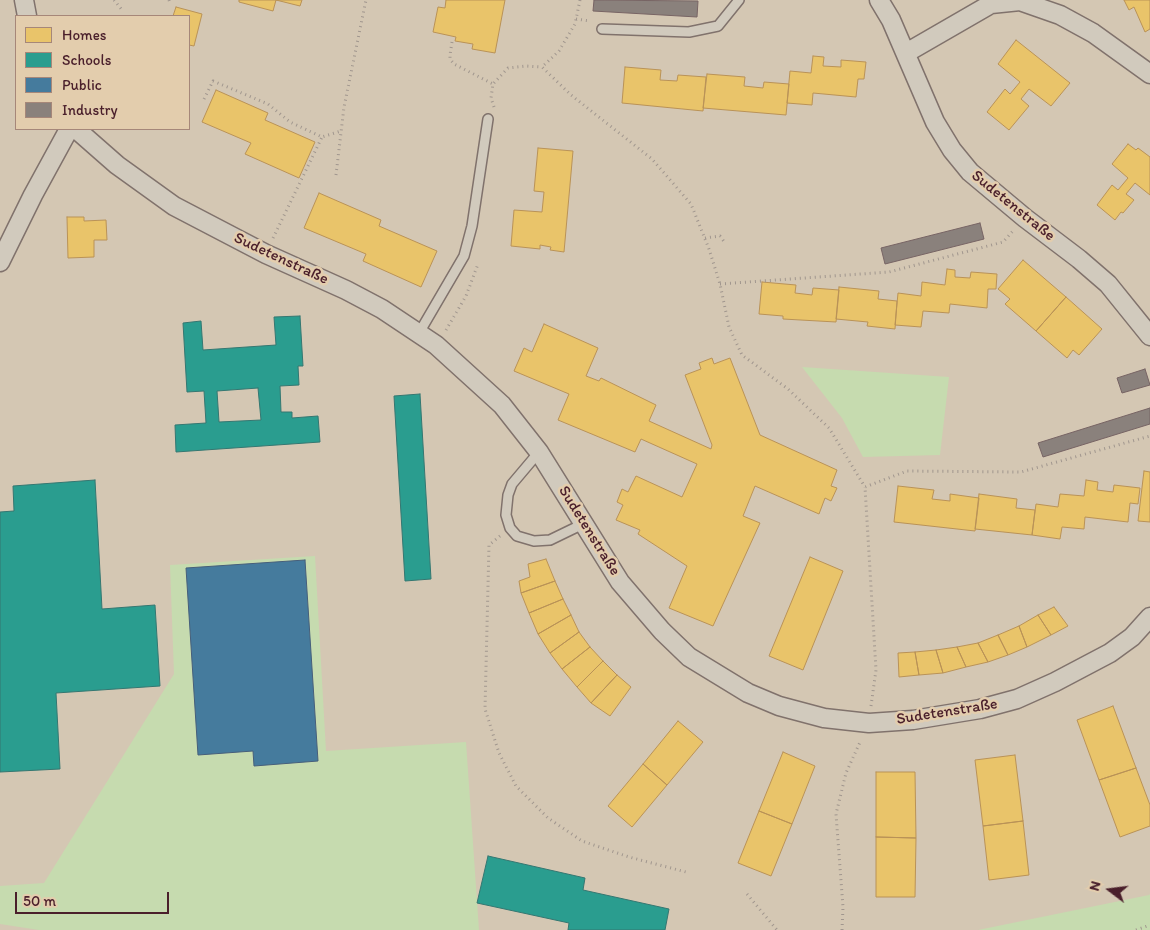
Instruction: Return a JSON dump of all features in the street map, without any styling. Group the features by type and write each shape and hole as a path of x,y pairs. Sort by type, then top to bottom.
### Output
{"street":[{"path":"24,0 27,15"},
{"name":"Sudetenstraße","path":"879,0 891,20 906,53 928,109 952,150 970,172 1093,271 1126,305 1150,336"},
{"path":"906,53 991,4 1020,1 1060,15 1093,33 1150,74"},
{"path":"0,262 33,195 68,130"},
{"name":"Sudetenstraße","path":"77,130 117,165 174,206 266,254 346,290 382,309 436,345 502,405 539,452 620,582 662,631 690,657 748,693 779,706 824,718 868,723 923,719 980,709 1017,699 1055,682 1110,652 1132,637 1150,617"}],"lane":[{"path":"599,26 689,32 718,26 739,0"},
{"path":"419,333 464,256 472,226 488,119"},
{"path":"539,452 512,484 508,495 506,514 510,528 518,536 534,541 550,540 583,524"}],"path":[{"path":"114,0 122,10"},
{"path":"336,175 344,107 366,0"},
{"path":"580,0 576,19 560,51 542,68 571,96 652,159 691,204 705,238 720,284 729,327 742,355 788,389 829,428 865,487 876,670 868,723 846,773 836,814 843,907 842,930"},
{"path":"576,19 599,26"},
{"path":"452,42 450,59 454,64 493,84"},
{"path":"204,98 213,80 268,104 290,122 322,137 341,131"},
{"path":"280,224 322,137"},
{"path":"720,284 889,272 1003,242 1025,218"},
{"path":"705,238 720,236 725,243"},
{"path":"865,487 907,471 1021,472 1150,436"},
{"path":"510,528 489,545 485,709 503,761 516,786 548,818 582,841 629,857 686,872"},
{"path":"747,894 777,930"},
{"path":"1136,930 1150,925"}],"green space":[{"path":"802,367 949,377 940,455 863,457 842,418"},
{"path":"315,556 326,751 466,742 479,930 39,930 0,924 0,886 44,883 174,674 170,565"},
{"path":"1149,895 1150,930 978,930"}],"building: Homes":[{"path":"239,0 276,0 273,11 239,2"},
{"path":"276,0 302,0 300,6"},
{"path":"446,0 505,0 495,53 472,49 473,44 455,41 456,37 433,32 438,7 445,8"},
{"path":"1124,0 1150,0 1150,29 1145,32 1134,7 1129,10"},
{"path":"176,7 202,14 194,46 190,45 190,15 173,15"},
{"path":"1016,40 1070,83 1051,106 1029,89 1021,99 1029,106 1009,130 987,112 1005,89 1010,94 1020,82 998,64"},
{"path":"813,56 824,57 823,66 841,67 841,60 866,62 864,79 858,79 856,97 813,93 812,105 787,103 790,71 811,73"},
{"path":"625,67 661,70 660,80 677,81 678,75 706,77 703,111 622,103"},
{"path":"707,74 745,77 744,86 763,88 764,82 789,84 786,115 703,108"},
{"path":"216,90 268,113 265,120 315,142 299,178 245,154 251,143 202,122"},
{"path":"1128,144 1136,150 1138,148 1150,157 1150,195 1135,183 1126,194 1134,200 1115,220 1097,205 1112,185 1118,190 1128,178 1112,164"},
{"path":"538,148 573,151 564,252 550,250 551,247 540,245 540,249 511,246 514,210 542,212 544,192 534,191"},
{"path":"319,193 381,220 379,226 437,251 421,287 363,261 366,254 304,228"},
{"path":"67,217 84,217 84,221 106,220 107,240 94,240 94,257 68,258"},
{"path":"1023,260 1066,297 1036,331 1005,304 1010,299 998,289"},
{"path":"947,269 955,270 955,277 970,278 971,272 997,274 996,289 988,289 987,308 950,304 949,313 923,311 921,327 895,325 898,293 921,296 922,282 945,285"},
{"path":"762,282 796,285 795,293 812,295 813,288 839,290 836,322 783,319 783,316 759,314"},
{"path":"839,287 879,291 878,299 897,301 895,329 867,326 868,322 836,319"},
{"path":"1066,297 1102,329 1079,355 1073,350 1067,358 1036,331"},
{"path":"544,324 598,348 586,376 599,381 601,378 656,405 649,421 711,449 712,445 685,375 701,369 699,363 712,358 714,364 730,358 760,435 837,470 831,486 837,488 831,501 825,498 819,514 755,486 743,516 760,523 713,626 669,608 687,566 638,534 640,530 616,520 623,505 617,502 622,489 628,492 636,476 682,497 697,464 641,439 635,452 558,420 569,394 514,371 524,348 532,352"},
{"path":"1144,471 1150,472 1150,522 1138,521"},
{"path":"1086,480 1098,482 1097,490 1113,492 1114,485 1140,488 1138,504 1130,503 1128,522 1085,517 1084,529 1062,527 1060,539 1032,535 1036,504 1058,507 1060,494 1084,496"},
{"path":"898,486 934,490 932,499 950,501 950,494 979,498 975,531 894,522"},
{"path":"979,494 1017,499 1016,508 1035,510 1032,535 975,529"},
{"path":"810,557 843,571 803,670 769,656"},
{"path":"546,559 555,581 521,593 519,581 530,577 528,564"},
{"path":"555,581 563,599 529,613 521,593"},
{"path":"563,599 571,615 538,634 529,613"},
{"path":"1054,607 1068,626 1051,635 1038,615"},
{"path":"571,615 579,632 550,653 538,634"},
{"path":"1038,615 1051,635 1027,647 1019,626"},
{"path":"1019,626 1027,647 1008,655 998,635"},
{"path":"579,632 590,647 562,669 550,653"},
{"path":"998,635 1008,655 988,662 978,643"},
{"path":"978,643 988,662 966,667 957,647"},
{"path":"590,647 603,661 577,687 562,669"},
{"path":"957,647 966,667 943,673 936,650"},
{"path":"936,650 943,673 919,675 915,652"},
{"path":"915,652 919,675 899,677 898,653"},
{"path":"603,661 617,675 591,703 577,687"},
{"path":"617,675 631,687 610,716 591,703"},
{"path":"1113,706 1136,768 1099,780 1077,720"},
{"path":"678,721 703,742 667,785 643,764"},
{"path":"783,752 815,766 792,824 759,811"},
{"path":"1015,755 1023,821 983,826 975,760"},
{"path":"643,764 667,785 632,827 608,806"},
{"path":"1136,768 1150,805 1150,826 1120,837 1099,780"},
{"path":"876,772 915,772 916,838 876,837"},
{"path":"759,811 792,824 771,876 738,863"},
{"path":"1023,821 1029,875 989,880 983,826"},
{"path":"876,837 916,838 915,897 876,897"}],"building: Schools":[{"path":"300,316 303,366 298,366 299,385 280,386 281,412 292,412 292,418 318,416 320,442 176,452 175,425 206,423 204,391 187,392 183,323 201,321 203,350 276,345 274,317","holes":["258,388 261,420 219,422 217,391"]},
{"path":"420,394 431,579 405,581 394,396"},
{"path":"95,480 102,609 155,605 160,686 56,693 60,769 0,772 0,512 14,511 13,486"},
{"path":"488,856 585,878 583,890 669,909 665,930 568,930 569,923 477,903"}],"building: Public":[{"path":"305,560 318,761 254,766 253,751 198,755 186,568"}],"building: Industry":[{"path":"594,0 698,1 697,17 593,11"},
{"path":"980,223 984,239 885,264 881,248"},
{"path":"1145,369 1150,385 1122,393 1117,378"},
{"path":"1150,408 1150,424 1043,457 1038,443"}]}
